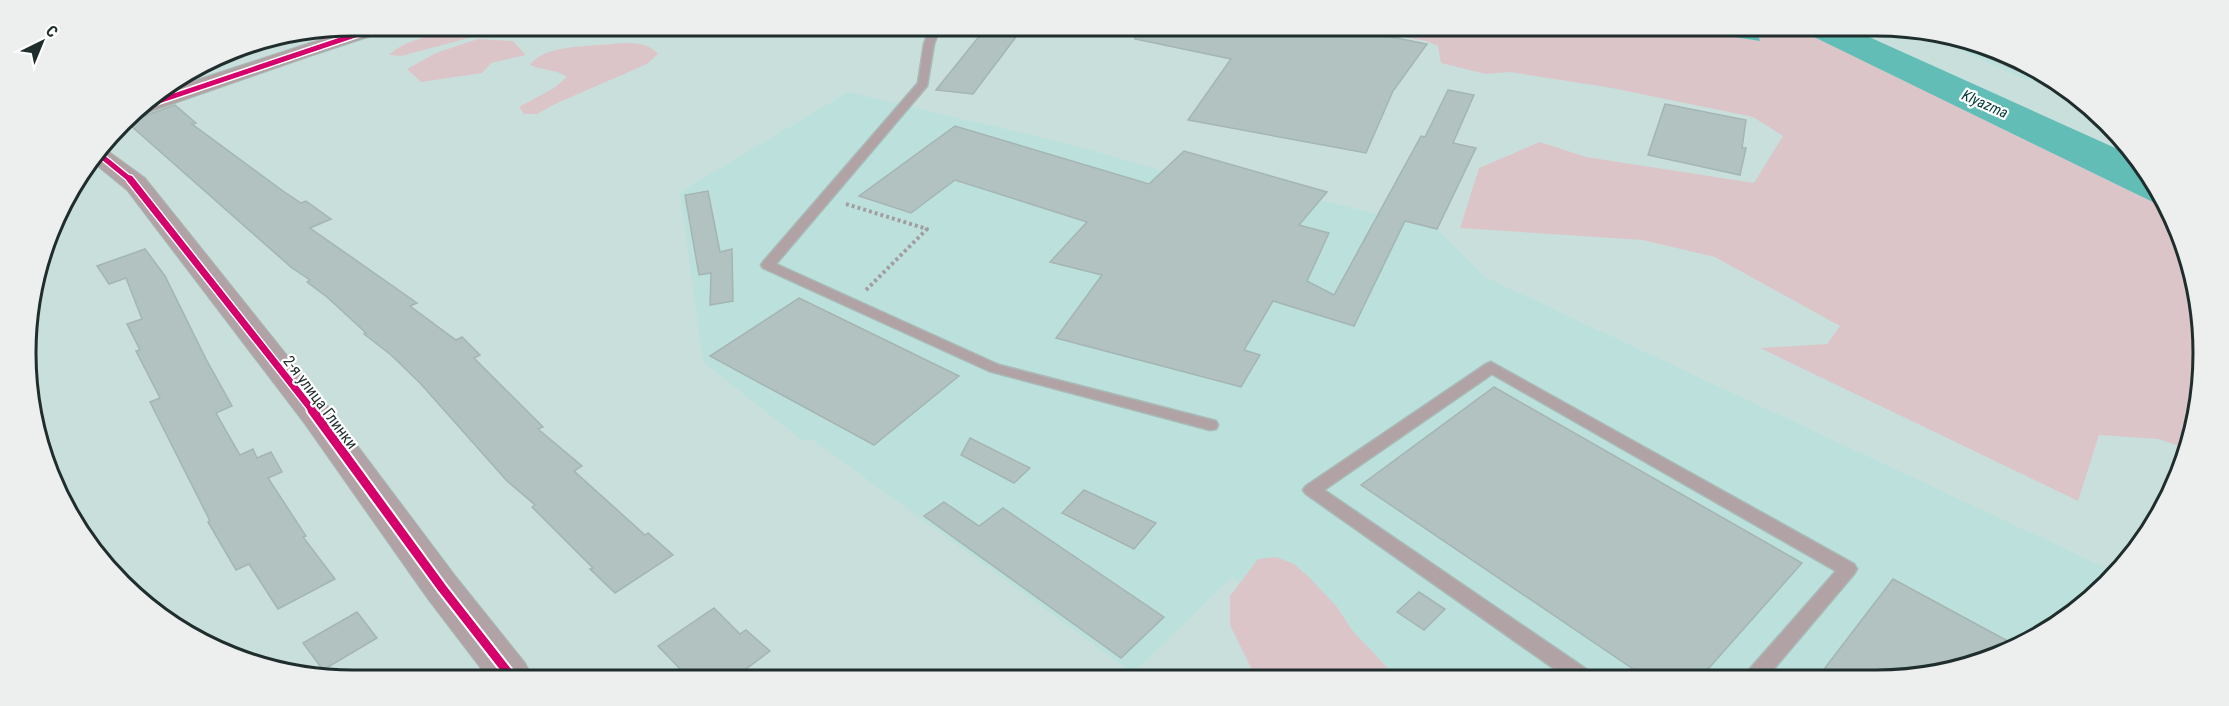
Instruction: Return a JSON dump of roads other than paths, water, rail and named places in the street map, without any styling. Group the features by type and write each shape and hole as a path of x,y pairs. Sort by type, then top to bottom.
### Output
{"street":[{"path":"164,99 349,36"},
{"name":"2-я улица Глинки","path":"104,158 136,184 317,416 442,588 506,670"}],"lane":[{"path":"932,36 923,84 768,266 994,368 1210,424"},
{"path":"1572,670 1312,490 1491,367 1848,569 1761,670"}],"water":[{"path":"1728,36 1758,36 1760,41"},
{"name":"Klyazma","path":"1807,36 1867,36 2118,149 2140,177 2155,203 1814,37"}]}
